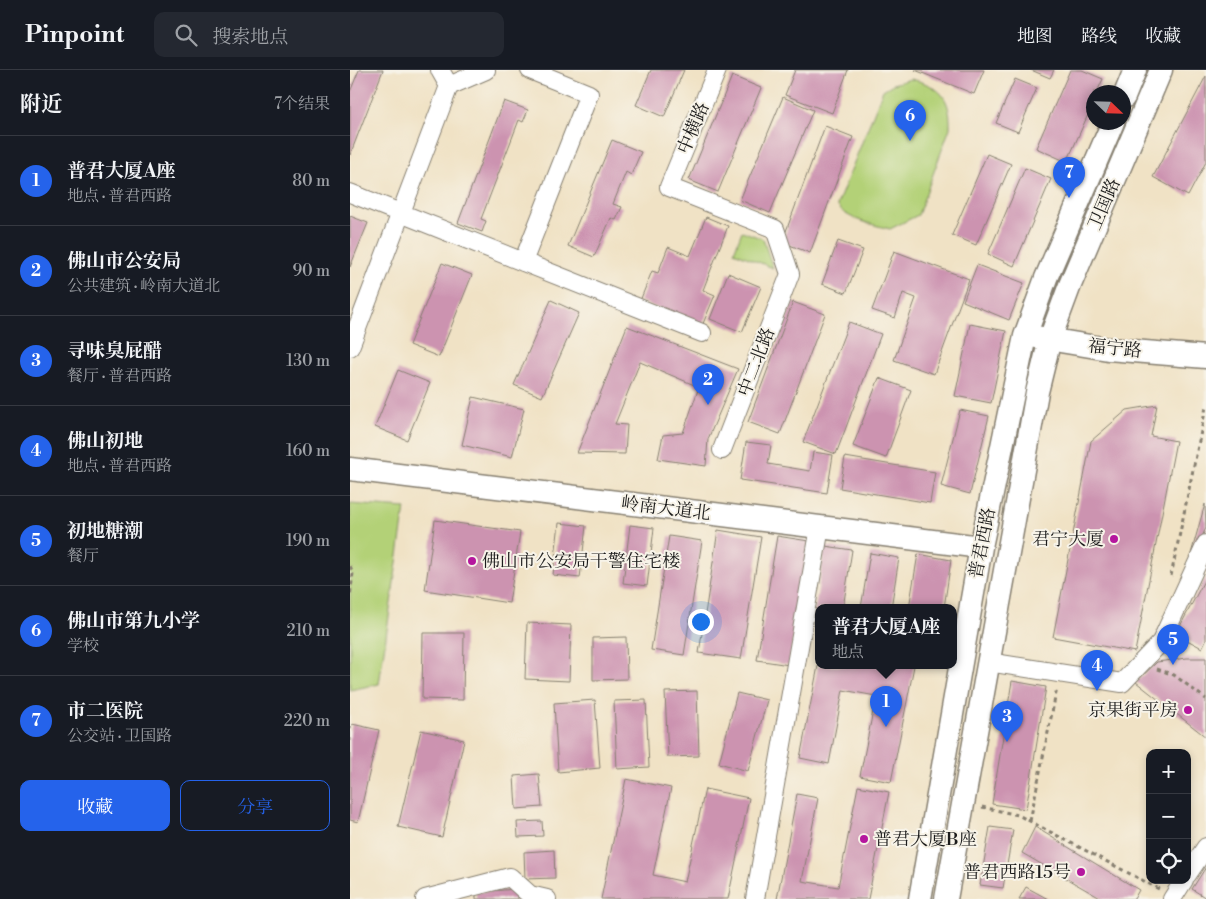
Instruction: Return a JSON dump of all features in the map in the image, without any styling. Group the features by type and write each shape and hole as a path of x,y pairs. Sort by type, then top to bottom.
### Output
{"main road":[{"path":"1129,85 1135,70"},
{"name":"卫国路","path":"1050,340 1070,285 1161,70"},
{"name":"卫国路","path":"1025,336 1046,278 1110,130"},
{"name":"福宁路","path":"1025,336 1108,349 1206,357"},
{"name":"普君西路","path":"958,652 1025,336"},
{"name":"普君西路","path":"946,899 1037,392 1050,340"},
{"name":"岭南大道北","path":"350,469 981,547"},
{"name":"普君西路","path":"920,899 955,669"}],"street":[{"path":"440,70 449,86"},
{"path":"350,347 449,86 486,70"},
{"path":"523,262 589,94 530,70"},
{"name":"中横路","path":"717,70 669,186 775,228 790,274"},
{"path":"350,193 702,333"},
{"name":"中二北路","path":"722,450 790,274"},
{"path":"755,899 811,628 820,527"},
{"path":"988,662 1122,683 1161,642 1206,544"},
{"path":"1191,870 1206,847"},
{"path":"425,899 510,877 530,895 539,898"},
{"path":"1173,898 1182,884"}],"path":[{"path":"1169,586 1206,407"},
{"path":"350,566 353,574 350,597"},
{"path":"1140,664 1174,675 1206,699"},
{"path":"1030,821 1060,673"},
{"path":"982,807 1018,815 1173,898"}],"green space":[{"path":"911,79 929,85 942,94 948,108 950,128 918,215 890,229 853,218 837,205 883,90 893,84"},
{"path":"742,231 763,239 773,268 734,252"},
{"path":"350,504 405,508 379,684 350,690"}],"building":[{"path":"359,70 383,70 350,155 350,92"},
{"path":"651,70 684,70 664,117 636,105"},
{"path":"795,70 848,70 832,113 785,95"},
{"path":"915,70 984,70 974,94"},
{"path":"1031,70 1054,70 1050,78"},
{"path":"1070,70 1082,70 1103,79 1100,85 1086,85 1086,119 1067,162 1036,148"},
{"path":"732,76 761,88 718,192 689,180"},
{"path":"1206,76 1206,162 1188,196 1153,177"},
{"path":"1015,79 1037,88 1018,132 996,123"},
{"path":"783,97 813,110 770,213 740,200"},
{"path":"504,101 528,110 523,122 519,120 481,219 486,221 482,232 458,223"},
{"path":"825,126 853,137 810,253 782,242"},
{"path":"612,140 641,152 631,175 626,172 613,204 622,207 616,220 611,218 594,257 568,246"},
{"path":"987,154 1011,164 976,245 952,235"},
{"path":"1025,168 1051,179 1014,266 988,254"},
{"path":"350,216 368,223 350,267"},
{"path":"706,217 728,226 703,290 715,295 702,326 640,301 652,271 658,273 668,247 690,256"},
{"path":"838,241 863,250 846,293 822,284"},
{"path":"894,251 969,279 934,374 894,360 916,298 903,293 895,318 872,310"},
{"path":"442,263 472,275 439,357 409,345"},
{"path":"977,265 1024,283 1009,320 963,301"},
{"path":"728,273 761,287 742,332 710,319"},
{"path":"551,300 579,313 542,397 514,385"},
{"path":"793,302 825,314 780,434 748,422"},
{"path":"849,322 881,334 836,454 803,442"},
{"path":"970,324 1006,331 991,403 955,396"},
{"path":"627,326 738,369 708,439 706,466 658,459 663,435 683,433 699,387 640,362 615,424 627,425 625,454 577,453"},
{"path":"398,370 430,383 407,440 375,427"},
{"path":"879,378 911,390 886,458 853,446"},
{"path":"473,397 524,409 512,457 462,445"},
{"name":"君宁大厦","path":"1157,405 1151,436 1176,441 1135,652 1053,637 1091,441 1127,410"},
{"path":"960,410 989,416 970,494 941,486"},
{"path":"746,442 771,445 768,464 810,471 813,452 833,455 827,493 740,480"},
{"path":"845,457 935,472 930,503 840,488"},
{"path":"1205,504 1206,528 1190,562 1189,561"},
{"name":"佛山市公安局干警住宅楼","path":"435,520 520,532 509,603 425,590"},
{"path":"559,523 586,526 580,578 553,575"},
{"path":"630,525 654,528 647,586 623,583"},
{"path":"718,530 761,537 741,659 699,653"},
{"path":"669,536 702,541 684,655 651,650"},
{"path":"777,536 809,541 789,665 757,660"},
{"path":"825,546 852,550 844,604 816,604"},
{"path":"870,553 899,558 892,604 862,604"},
{"path":"918,554 951,560 945,604 910,604"},
{"path":"1206,577 1206,640 1202,648 1176,634"},
{"path":"527,623 571,625 569,681 525,679"},
{"path":"423,633 464,633 463,700 422,699"},
{"path":"626,637 627,679 593,680 593,638"},
{"name":"京果街平房","path":"1187,658 1206,658 1206,737 1136,682 1157,662"},
{"path":"817,669 913,669 891,782 860,776 876,696 843,690 829,764 800,758"},
{"path":"1012,681 1046,687 1026,809 992,804"},
{"path":"697,691 699,756 668,757 665,692"},
{"path":"737,693 767,700 748,771 719,763"},
{"path":"595,700 600,768 558,772 554,703"},
{"path":"646,700 649,767 617,769 614,701"},
{"path":"352,724 379,730 358,822 350,820 350,733"},
{"path":"421,730 464,740 442,837 398,827"},
{"path":"539,774 542,807 516,809 514,776"},
{"path":"626,779 671,788 653,875 685,882 705,789 749,798 728,899 601,899"},
{"name":"普君大厦B座","path":"858,786 889,792 868,899 777,899 797,794 818,798 802,881 838,887"},
{"path":"542,821 543,836 518,837 517,822"},
{"name":"普君西路15号","path":"990,827 1013,830 1003,888 980,885"},
{"name":"普君西路15号","path":"1035,827 1139,890 1134,899 1102,899 1022,853"},
{"path":"554,850 555,878 525,879 524,852"},
{"path":"1206,867 1206,898 1192,889"},
{"path":"1026,887 1048,899 1019,899"},
{"path":"518,889 518,899 476,899 476,892"}],"place":[{"name":"佛山市第九小学","path":"910,141"},
{"name":"市二医院","path":"1069,198"},
{"name":"佛山市公安局","path":"708,405"},
{"name":"君宁大厦","path":"1114,539"},
{"name":"佛山市公安局干警住宅楼","path":"472,561"},
{"name":"初地糖潮","path":"1173,665"},
{"name":"佛山初地","path":"1097,691"},
{"name":"京果街平房","path":"1188,710"},
{"name":"普君大厦A座","path":"886,727"},
{"name":"寻味臭屁醋","path":"1007,742"},
{"name":"普君大厦B座","path":"864,839"},
{"name":"普君西路15号","path":"1081,872"}]}
